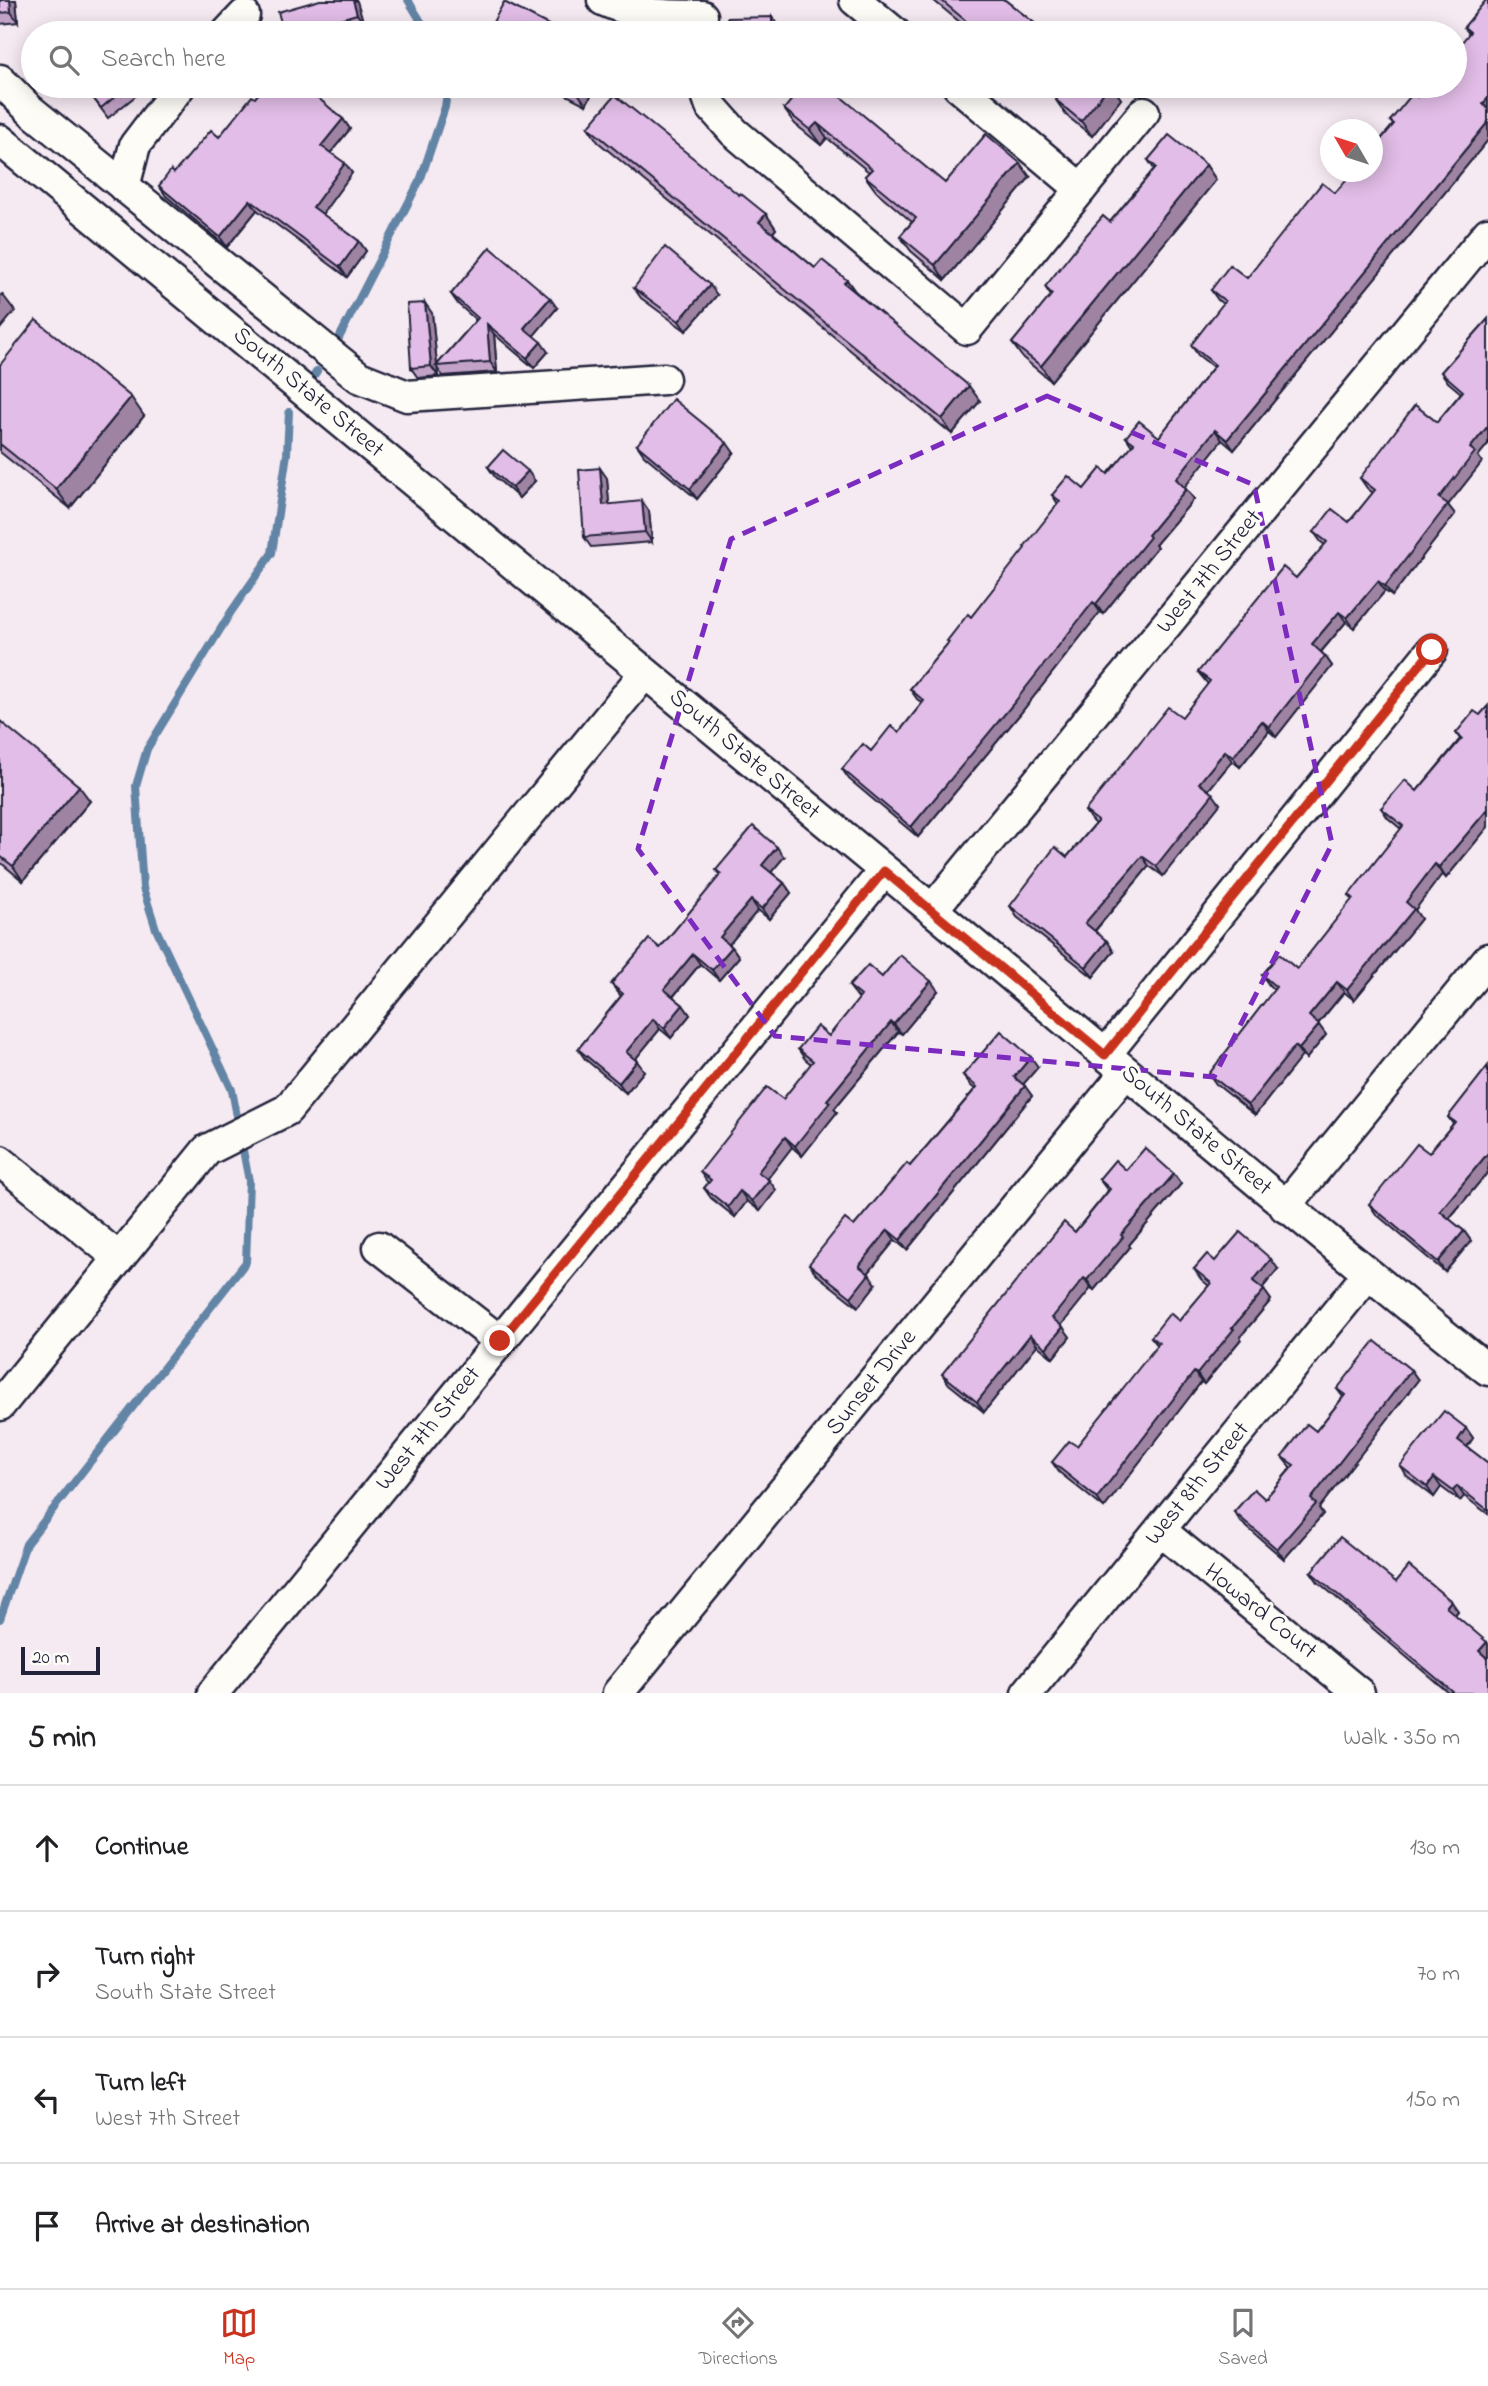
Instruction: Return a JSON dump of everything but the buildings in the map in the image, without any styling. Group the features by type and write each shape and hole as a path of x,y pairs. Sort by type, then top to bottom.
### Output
{"street":[{"path":"603,0 626,10 653,16 702,17"},
{"path":"855,0 880,21"},
{"path":"0,80 30,110 359,377 407,396 664,379"},
{"path":"124,187 135,145 171,98"},
{"path":"708,98 711,106 734,132 967,329 1144,112"},
{"path":"972,98 1081,189"},
{"name":"South State Street","path":"0,140 932,910 1286,1207 1488,1370"},
{"name":"West 7th Street","path":"932,910 1488,233"},
{"path":"235,332 257,295"},
{"name":"Sunset Drive","path":"618,1693 1115,1064 1432,650"},
{"path":"0,1405 207,1150 287,1110 645,673"},
{"name":"West 7th Street","path":"212,1693 884,871"},
{"path":"1286,1207 1488,959"},
{"path":"0,1161 120,1258"},
{"path":"379,1247 500,1341"},
{"name":"West 8th Street","path":"1027,1693 1368,1274"},
{"name":"Howard Court","path":"1160,1530 1359,1693"}],"highlighted area":[{"path":"1047,396 1254,485 1332,844 1214,1077 775,1036 638,849 731,539"}],"waterway":[{"path":"408,0 421,21"},
{"path":"338,340 421,178 446,98"},
{"path":"313,377 317,371"},
{"path":"239,1127 232,1090 156,929 143,888 136,786 147,749 231,612 272,553 287,454 289,412"},
{"path":"0,1619 26,1544 246,1262 249,1181 241,1140"}],"route":[{"path":"500,1341 884,871 1105,1055 1432,650"}]}
